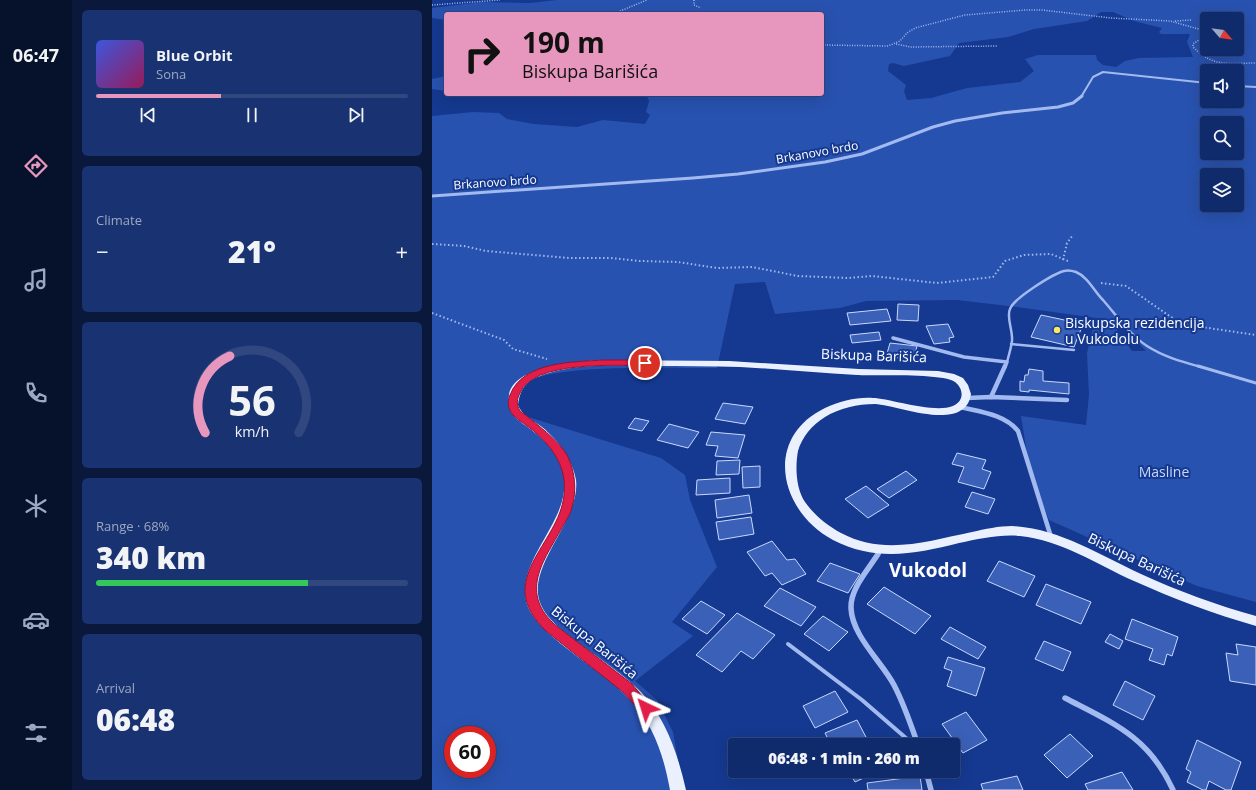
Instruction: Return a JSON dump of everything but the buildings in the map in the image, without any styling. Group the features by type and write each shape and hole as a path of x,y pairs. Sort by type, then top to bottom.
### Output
{"main road":[{"name":"Biskupa Barišića","path":"678,790 676,776 662,737 651,716 640,701 628,688 539,617 530,596 532,576 567,508 570,494 570,477 563,457 539,430 516,412 513,407 513,400 518,387 524,381 534,375 559,366 604,362 748,364 895,374 942,374 957,379 963,384 966,390 963,402 953,410 935,411 879,401 855,402 839,406 808,425 794,446 792,464 792,482 795,496 800,505 826,530 842,539 862,547 880,551 910,550 982,534 1004,531 1028,532 1052,538 1192,602 1226,614 1256,621"}],"street":[{"name":"Brkanovo brdo","path":"432,196 693,178 738,174 825,162 869,152 933,127 955,121 1002,113 1058,107 1073,103 1083,95 1093,77 1104,72 1200,82"},
{"path":"1244,86 1256,87"},
{"path":"893,338 957,356 979,360 1007,362 991,396"},
{"path":"963,402 991,396 1067,400"},
{"path":"963,402 1002,419 1014,426 1018,431 1052,538"},
{"path":"880,551 852,598 851,611 853,621 860,635 890,678 902,703 915,738"},
{"path":"1065,698 1138,741 1154,756 1164,770 1173,790"},
{"path":"928,778 931,790"}],"lane":[{"path":"1007,362 1011,344 1012,327 1008,316 1010,308 1016,300 1026,292 1064,271 1074,271 1084,276 1134,335 1158,353 1204,369 1256,383"},
{"path":"1011,344 1074,350"},
{"path":"788,644 862,700 906,738"}],"path":[{"path":"432,5 500,0"},
{"path":"618,12 647,0"},
{"path":"694,0 694,5 701,8"},
{"path":"895,44 907,33 916,28 965,15 988,12 1042,10 1099,17 1171,21 1192,20"},
{"path":"1171,21 1202,30 1203,37 1193,44 1193,47 1211,60 1256,63"},
{"path":"824,45 881,46 895,44 910,47 997,46"},
{"path":"1063,260 1067,243 1073,235"},
{"path":"432,244 464,246 486,251 569,258 611,258 640,261 678,262 717,268 752,267 798,276 848,278 872,276 937,283 993,277 1005,261 1024,255 1051,254 1070,262 1074,271"},
{"path":"1088,282 1126,286 1171,317 1188,325 1256,335"},
{"path":"432,314 454,320 504,340 513,349 546,359 559,366"}],"green space":[{"name":"Masline","path":"557,0 1256,0 1256,602 1197,586 1049,520 1030,472 1021,416 1086,425 1089,395 1087,353 1094,323 1111,322 1132,351 1146,351 1118,321 957,300 866,301 840,308 775,314 765,282 735,284 717,368 616,368 559,373 537,378 524,385 520,391 518,401 518,411 528,417 661,458 685,475 690,500 717,567 672,622 693,636 635,681 657,700 673,732 683,790 432,790 432,116 473,112 499,113 507,119 534,124 577,127 603,120 645,124 650,115 646,112 649,101 647,96 824,96 824,12 444,12 444,20 432,18 432,8 481,2 530,3","holes":["1101,12 1113,12 1134,21 1162,28 1159,32 1161,34 1190,34 1187,42 1193,57 1139,58 1125,61 1116,67 1103,65 1097,60 1096,55 1038,55 1025,59 1034,71 1020,82 967,88 931,98 907,100 904,91 906,85 888,71 889,64 893,63 904,66 950,56 959,43 1008,37 1034,29 1087,21"]},
{"path":"444,76 444,91 432,89 432,79"}],"place":[{"name":"Biskupska rezidencija u Vukodolu","path":"1057,330"}],"district":[{"name":"Vukodol","path":"928,570"}],"route":[{"path":"645,363 604,362 559,366 546,370 524,381 518,387 514,393 513,407 516,412 539,430 555,446 563,457 570,477 570,494 567,508 560,524 537,562 532,576 530,596 539,617 628,688 646,708"}]}
